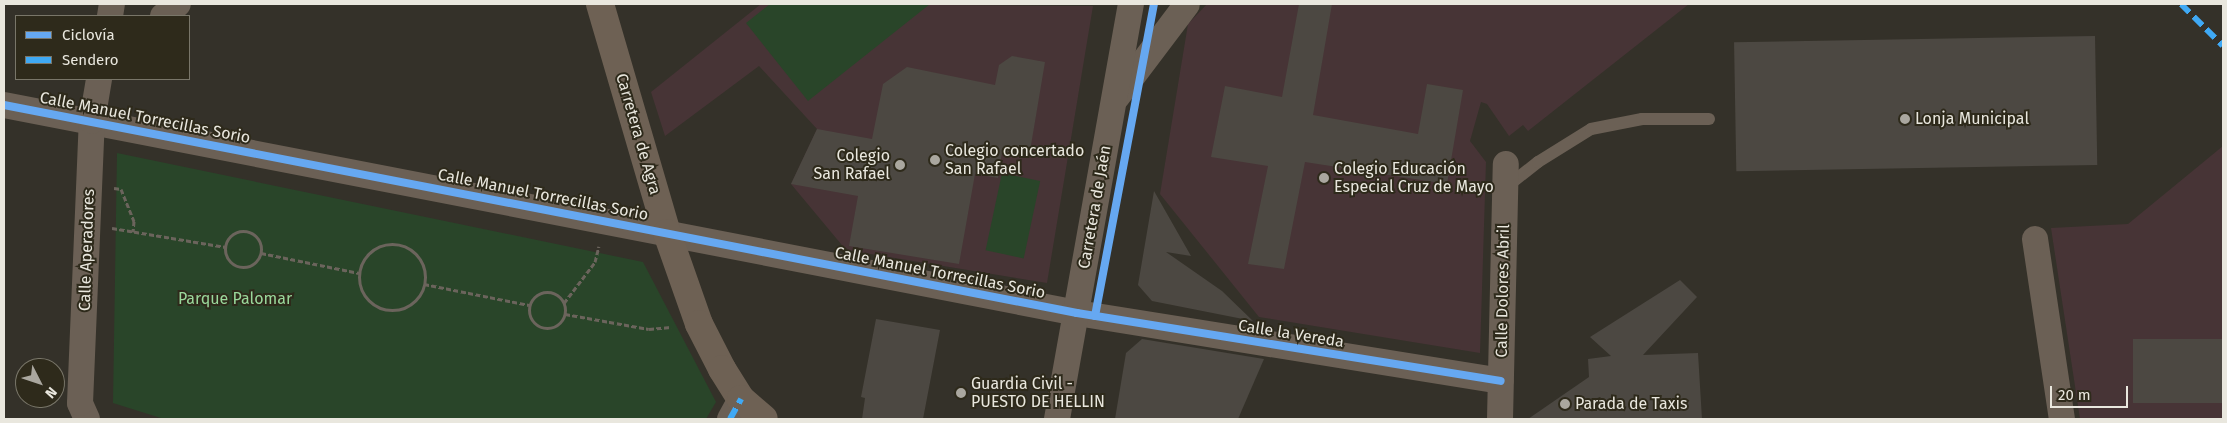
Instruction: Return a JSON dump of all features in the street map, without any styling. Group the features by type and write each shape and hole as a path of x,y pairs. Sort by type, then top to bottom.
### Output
{"street":[{"path":"164,15 178,4"},
{"name":"Carretera de Agra","path":"600,4 667,233 699,324 722,369 735,409 764,419"},
{"name":"Carretera de Jaén","path":"1060,417 1131,4"},
{"path":"1114,102 1187,4"},
{"name":"Calle Aperadores","path":"87,419 80,403 92,121 99,80"},
{"name":"Calle Manuel Torrecillas Sorio","path":"4,105 1077,313"},
{"name":"Calle Dolores Abril","path":"1500,419 1505,176"},
{"path":"2035,238 2062,419"},
{"name":"Calle la Vereda","path":"1077,313 1501,381"}],"lane":[{"path":"1505,176 1538,162 1591,130 1642,119 1708,119"}],"path":[{"path":"89,187 121,189 134,221 133,232"},
{"path":"564,303 595,262 606,221"},
{"path":"88,224 225,247"},
{"path":"248,231 257,237 261,253 250,266 237,266 228,259 225,247 230,236 248,231"},
{"path":"392,243 413,250 420,258 424,268 424,284 409,305 388,310 367,300 361,291 359,273 364,258 372,250 392,243"},
{"path":"261,253 359,273"},
{"path":"424,284 529,305"},
{"path":"545,291 556,294 564,303 565,314 553,327 541,328 531,320 529,305 534,297 545,291"},
{"path":"565,314 649,329 699,324"}],"shaded area":[{"name":"Colegio concertado San Rafael","path":"761,4 1093,6 1047,283 846,250 791,184 817,129 759,66 665,136 651,92"},
{"name":"Colegio Educación Especial Cruz de Mayo","path":"1207,4 1689,4 1528,131 1523,125 1509,136 1487,104 1481,102 1470,141 1486,162 1480,353 1259,317 1160,194 1188,24"},
{"path":"2223,146 2223,419 2080,419 2051,228 2128,224"}],"green space":[{"path":"770,4 930,4 808,101 746,23"},
{"name":"Parque Palomar","path":"117,153 643,262 716,402 706,419 164,419 113,403"},
{"path":"1002,173 1040,181 1024,258 986,250"}],"building":[{"path":"1299,4 1332,4 1313,115 1418,134 1427,84 1463,90 1447,184 1305,162 1284,269 1248,264 1268,166 1211,157 1225,86 1282,97"},
{"path":"2095,36 2097,165 1736,171 1734,42"},
{"name":"Colegio San Rafael","path":"1012,56 1045,62 1029,157 1002,152 998,178 975,174 959,264 849,246 858,196 791,184 817,129 872,139 883,84 907,67 995,85 999,65"},
{"path":"1154,191 1191,256 1166,252 1222,291 1253,321 1152,301 1138,285"},
{"path":"1680,280 1697,297 1643,355 1698,353 1702,419 1528,419 1589,377 1588,359 1611,356 1590,337"},
{"path":"876,319 940,330 923,419 862,419 865,398 861,397"},
{"path":"1142,339 1264,359 1238,419 1115,419 1126,353"},
{"path":"2133,339 2223,339 2223,403 2133,403"}],"marked path":[{"path":"2181,4 2223,46"},
{"path":"730,419 741,399"}],"cycle path":[{"path":"1095,316 1154,4"},
{"path":"4,105 1077,313 1501,381"}],"place":[{"name":"Lonja Municipal","path":"1905,119"},
{"name":"Colegio concertado San Rafael","path":"935,160"},
{"name":"Colegio San Rafael","path":"900,165"},
{"name":"Colegio Educación Especial Cruz de Mayo","path":"1324,178"},
{"name":"Guardia Civil - PUESTO DE HELLIN","path":"961,393"},
{"name":"Parada de Taxis","path":"1565,404"}]}
